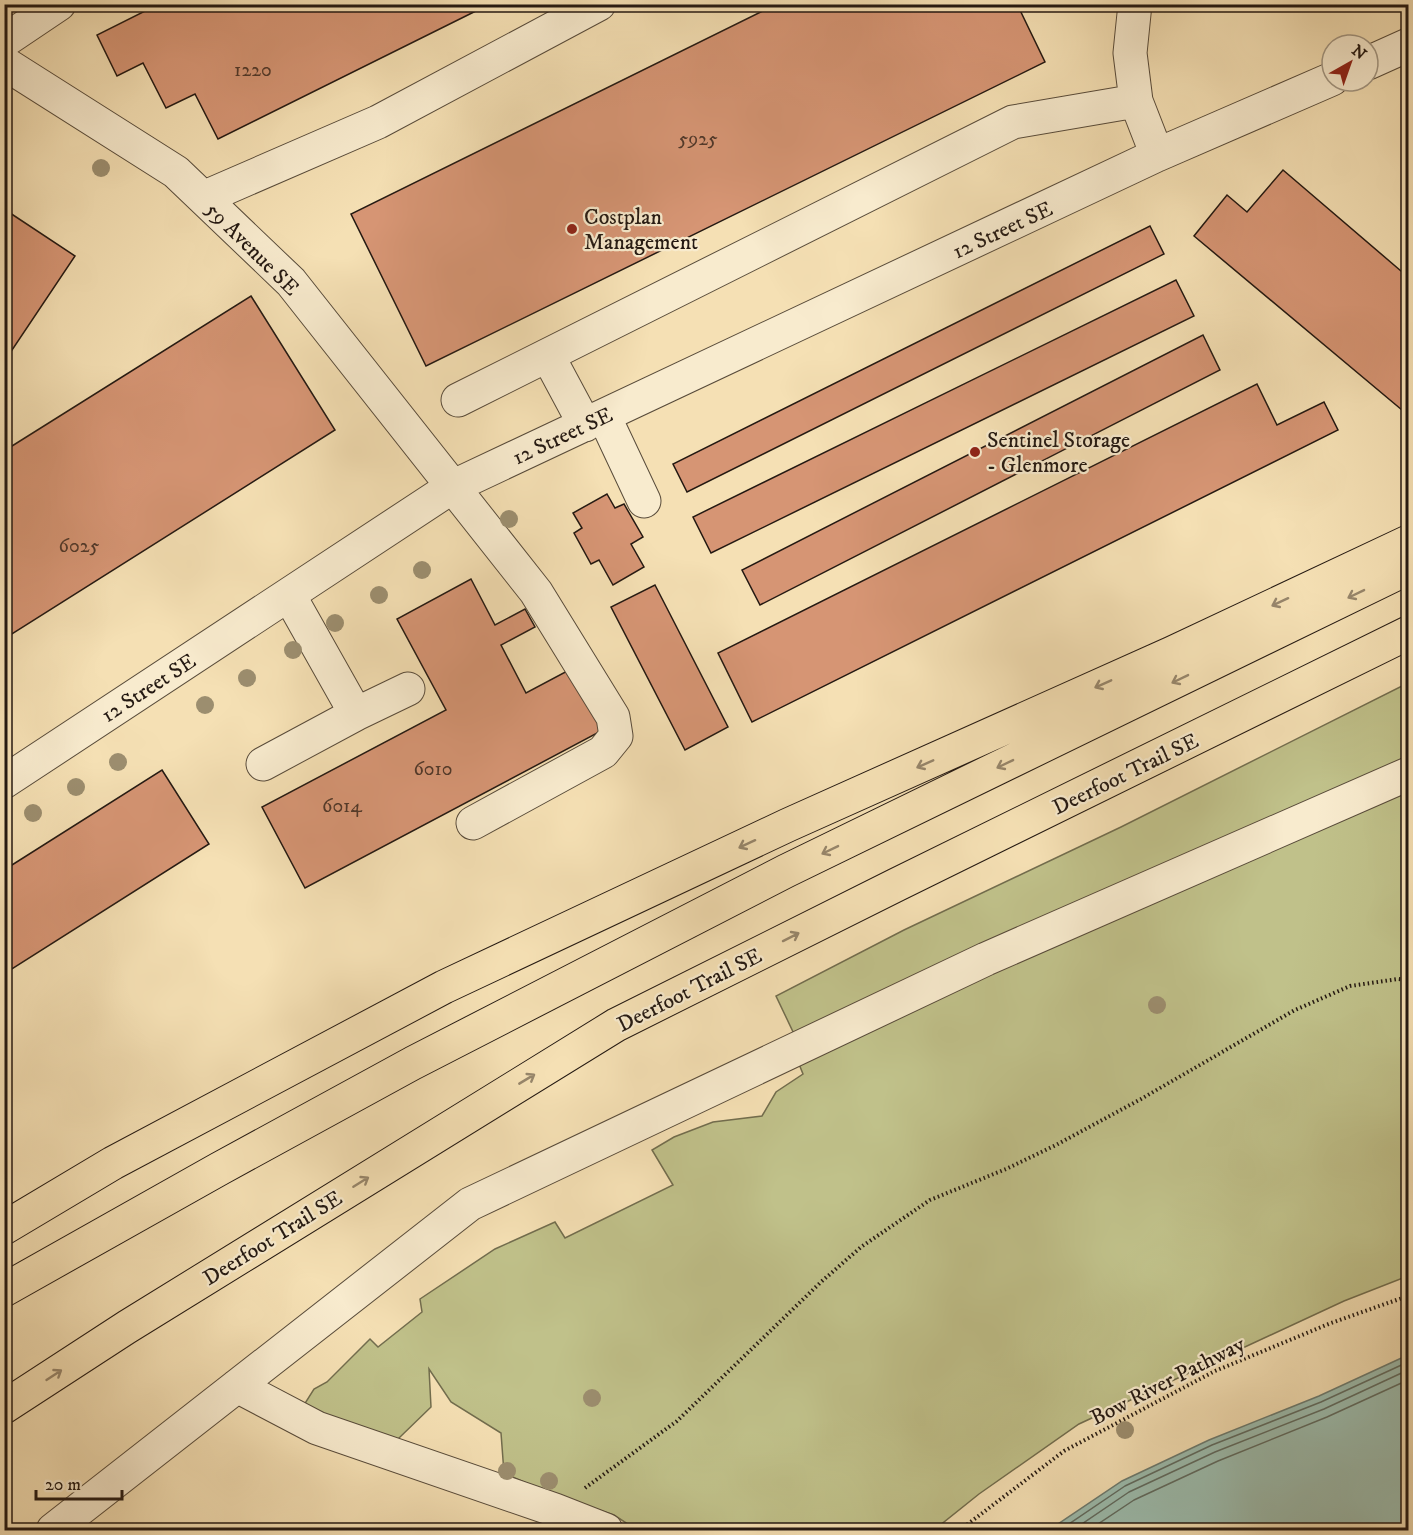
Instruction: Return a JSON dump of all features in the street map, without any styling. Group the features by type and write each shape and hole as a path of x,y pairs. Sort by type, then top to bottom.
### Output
{"highway":[{"path":"4,1228 113,1163 444,987 788,825 1172,653 1408,542"},
{"path":"4,1290 219,1169 413,1064 786,871 1408,568"},
{"name":"Deerfoot Trail SE","path":"4,1407 137,1321 616,1025 1408,633"}],"street":[{"path":"203,198 378,122 599,4"},
{"path":"1135,4 1130,52 1136,101 1158,155"},
{"path":"4,41 53,6"},
{"path":"1380,58 1408,45"},
{"name":"59 Avenue SE","path":"4,63 176,172 291,282 536,592 613,717 616,736 603,752 473,823"},
{"name":"12 Street SE","path":"4,782 452,487 1158,155 1320,84"},
{"path":"458,400 1013,122 1136,101"},
{"path":"548,356 595,420 644,501"},
{"path":"288,595 356,714"},
{"path":"263,764 408,689"},
{"path":"53,1530 470,1204 986,959 1408,774"},
{"path":"237,1386 316,1428 555,1510 606,1530"}],"path":[{"path":"555,1510 677,1421 861,1247 930,1200 1006,1169 1056,1145 1295,1010 1350,986 1398,979 1408,980"},
{"name":"Bow River Pathway","path":"960,1530 1064,1451 1205,1376 1331,1323 1408,1296"}],"green space":[{"path":"1408,683 1408,757 795,1036 776,996 904,930 1121,827"},
{"path":"1408,785 1408,1276 1344,1301 1079,1424 979,1494 934,1530 637,1530 614,1515 553,1495 504,1473 501,1433 451,1402 429,1369 431,1407 398,1439 302,1408 314,1389 327,1382 370,1339 378,1347 422,1312 420,1299 495,1249 555,1222 565,1238 673,1185 652,1150 674,1137 713,1122 762,1116 776,1092 803,1074 799,1064 936,998"}],"water":[{"path":"1408,1355 1408,1530 1049,1530 1122,1481 1209,1440 1319,1396"}],"building":[{"path":"159,4 490,4 218,139 195,94 166,108 143,63 117,76 97,35"},
{"path":"777,4 1017,4 1045,62 426,366 351,214"},
{"path":"1283,170 1408,277 1408,403 1402,410 1194,236 1227,195 1247,212"},
{"path":"4,209 75,256 4,362"},
{"path":"1150,226 1164,254 687,492 673,464"},
{"path":"1176,280 1194,316 711,553 693,517"},
{"path":"251,296 335,430 4,639 4,451"},
{"path":"1203,335 1220,370 760,605 742,570"},
{"path":"1257,384 1277,425 1324,402 1338,430 752,722 718,653"},
{"path":"607,494 615,508 624,504 643,537 631,544 644,567 613,585 599,560 591,564 574,533 582,528 573,513"},
{"path":"471,579 495,625 525,609 535,627 501,645 526,693 571,669 603,730 305,888 262,807 446,710 397,619"},
{"path":"655,585 728,727 685,750 611,607"},
{"path":"162,770 209,844 4,974 4,870"}],"place":[{"name":"Costplan Management","path":"572,229"},
{"name":"Sentinel Storage - Glenmore","path":"975,452"}]}
